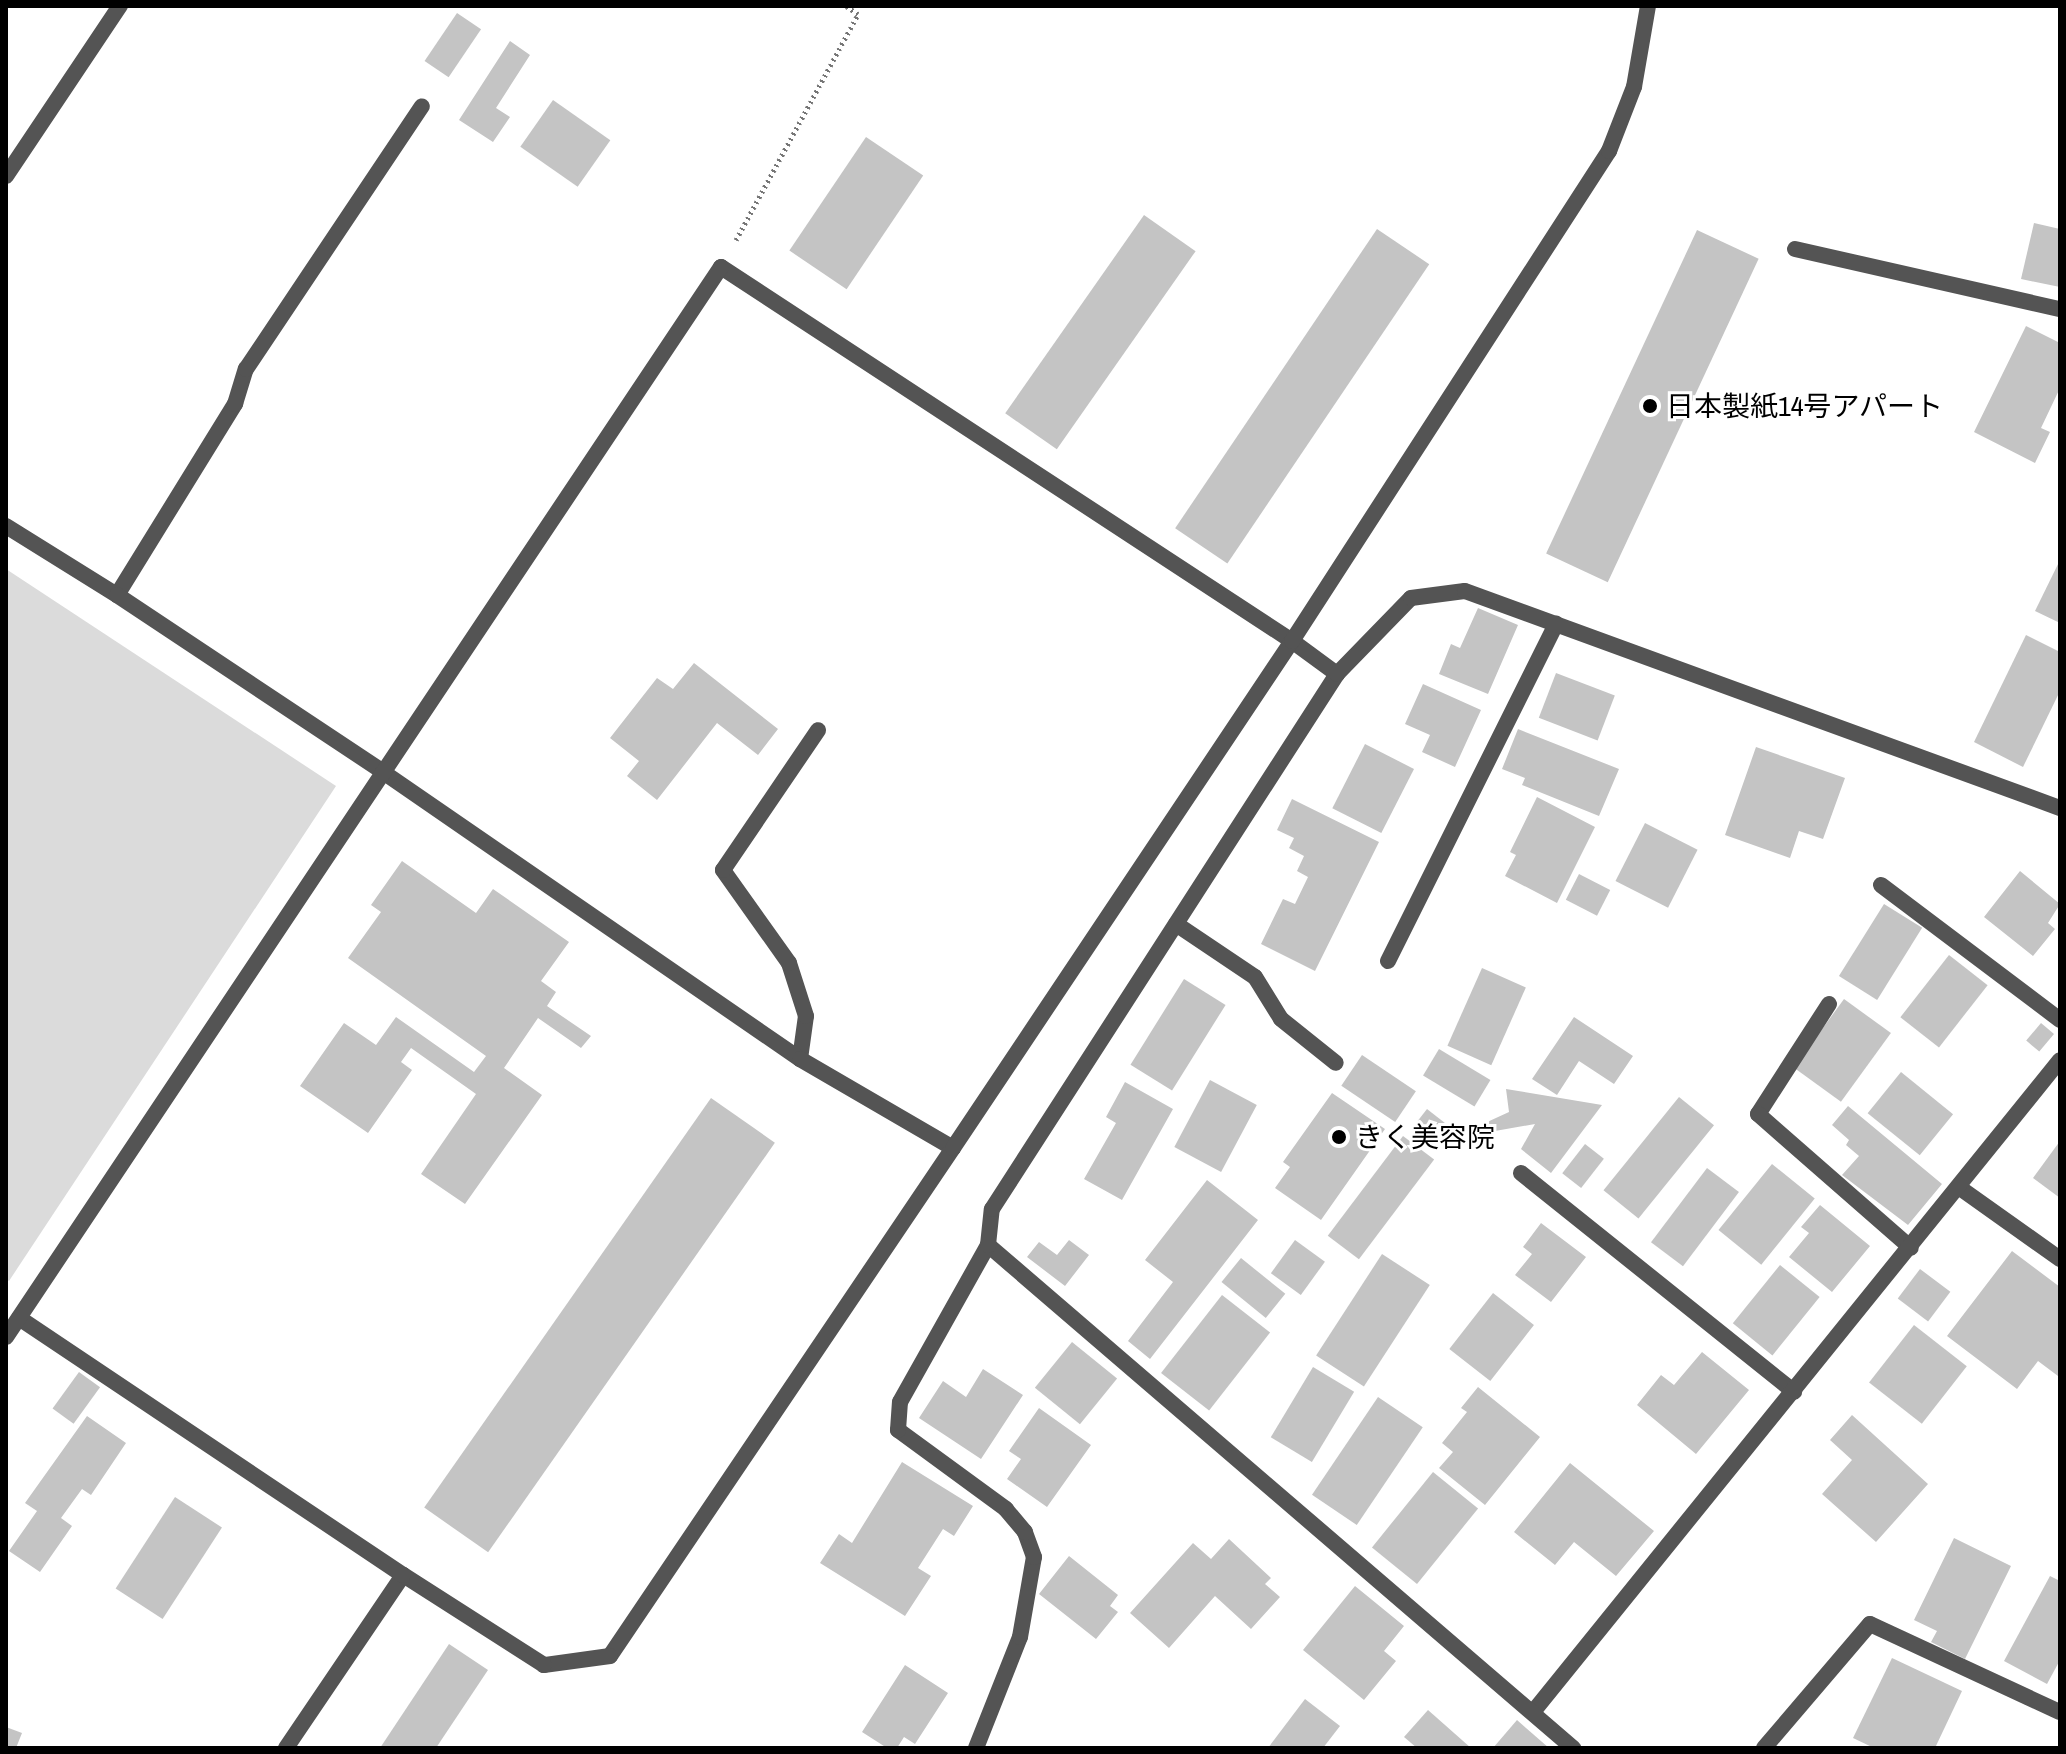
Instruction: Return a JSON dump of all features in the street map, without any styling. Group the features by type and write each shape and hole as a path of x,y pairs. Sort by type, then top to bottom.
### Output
{"street":[{"path":"6,176 120,6"},
{"path":"19,1318 403,1575 544,1665 610,1656 1292,641 1609,151 1634,87 1648,6"},
{"path":"117,595 235,404 246,369 422,106"},
{"path":"1795,249 2060,309"},
{"path":"6,1337 721,267 1292,641 1337,674"},
{"path":"6,526 117,595 383,772 800,1059 953,1148"},
{"path":"976,1748 1020,1637 1034,1557 1025,1532 1006,1509 898,1430 900,1402 988,1245 992,1209 1337,674 1411,598 1465,591 2060,808"},
{"path":"1388,961 1556,624"},
{"path":"800,1059 806,1016 789,963 723,870 818,730"},
{"path":"1881,885 2060,1020"},
{"path":"1176,924 1255,977 1281,1019 1336,1063"},
{"path":"1829,1004 1758,1114 1911,1248"},
{"path":"1533,1712 1960,1188 2060,1060"},
{"path":"1521,1173 1794,1392"},
{"path":"1960,1188 2060,1259"},
{"path":"988,1245 1573,1748"},
{"path":"286,1748 403,1575"},
{"path":"1764,1748 1870,1624 2060,1712"}],"path":[{"path":"721,267 858,14 846,6"}],"shaded area":[{"path":"6,569 336,786 9,1281 6,1279"}],"building":[{"path":"457,13 481,29 449,77 425,61"},
{"path":"510,41 530,55 496,108 510,117 493,142 459,120"},
{"path":"553,100 610,140 578,187 520,147"},
{"path":"866,137 923,176 847,289 789,251"},
{"path":"1144,215 1196,251 1057,449 1005,413"},
{"path":"2034,223 2060,229 2060,287 2021,279"},
{"path":"1377,229 1429,264 1227,564 1175,528"},
{"name":"日本製紙14号アパート","path":"1697,230 1759,259 1608,582 1546,554"},
{"path":"2026,326 2060,343 2060,388 2041,428 2050,432 2035,463 1974,432"},
{"path":"2060,560 2060,623 2035,611"},
{"path":"1478,608 1518,625 1488,694 1439,674 1451,644 1460,648"},
{"path":"2026,635 2060,652 2060,691 2023,767 1974,742"},
{"path":"694,663 778,729 758,755 717,723 657,800 627,776 639,761 610,738 657,678 673,689"},
{"path":"1556,673 1615,696 1598,740 1539,718"},
{"path":"1423,684 1481,710 1455,767 1422,752 1430,735 1405,724"},
{"path":"1518,729 1619,769 1599,816 1522,785 1525,778 1502,769"},
{"path":"1365,744 1414,769 1381,833 1332,808"},
{"path":"1756,747 1845,778 1823,839 1799,831 1790,858 1725,835"},
{"path":"1537,797 1595,827 1557,903 1505,876 1516,855 1510,852"},
{"path":"1292,799 1379,842 1315,971 1261,944 1283,899 1295,904 1308,877 1297,871 1304,856 1289,848 1294,838 1277,830"},
{"path":"1645,823 1698,850 1668,908 1615,881"},
{"path":"402,861 476,913 493,889 569,942 541,981 556,992 547,1006 591,1036 581,1048 538,1018 504,1068 542,1095 465,1204 421,1174 476,1094 411,1048 401,1062 412,1070 368,1133 300,1086 344,1023 376,1045 396,1017 474,1072 486,1056 348,958 381,912 371,905"},
{"path":"2020,871 2060,904 2048,923 2055,929 2033,956 1984,917"},
{"path":"1579,874 1610,890 1597,916 1566,900"},
{"path":"1884,904 1922,928 1877,1000 1839,976"},
{"path":"1949,955 1988,985 1939,1047 1900,1017"},
{"path":"1482,968 1526,988 1491,1065 1447,1046"},
{"path":"1184,979 1226,1005 1172,1091 1130,1065"},
{"path":"1844,999 1891,1033 1841,1102 1794,1068"},
{"path":"1574,1017 1633,1056 1614,1084 1579,1061 1557,1095 1532,1079"},
{"path":"2041,1023 2054,1034 2039,1052 2026,1041"},
{"path":"1439,1049 1490,1080 1474,1106 1423,1076"},
{"path":"1362,1055 1416,1091 1395,1122 1341,1086"},
{"path":"1901,1072 1953,1114 1920,1155 1868,1113"},
{"path":"1210,1080 1257,1105 1221,1172 1174,1147"},
{"path":"1125,1082 1173,1109 1122,1200 1084,1179 1116,1123 1106,1117"},
{"path":"1506,1089 1602,1105 1551,1173 1521,1149 1535,1124 1495,1131 1485,1123 1509,1112"},
{"path":"1332,1093 1385,1129 1321,1220 1275,1188 1290,1167 1283,1162"},
{"path":"1679,1097 1714,1125 1638,1219 1603,1190"},
{"path":"711,1098 775,1143 488,1552 424,1508"},
{"path":"1848,1106 1942,1184 1908,1225 1842,1175 1859,1156 1846,1145 1849,1140 1832,1125"},
{"path":"1427,1109 1449,1126 1433,1147 1411,1129"},
{"path":"1403,1136 1434,1159 1359,1259 1328,1236"},
{"path":"2060,1141 2060,1198 2033,1178"},
{"path":"1585,1144 1604,1159 1581,1188 1562,1173"},
{"path":"1772,1164 1815,1199 1761,1265 1719,1230"},
{"path":"1707,1168 1739,1192 1683,1266 1651,1242"},
{"path":"1207,1180 1258,1220 1150,1359 1128,1341 1173,1282 1145,1260"},
{"path":"1820,1205 1870,1246 1832,1292 1789,1257 1809,1233 1801,1227"},
{"path":"1541,1223 1586,1257 1551,1302 1515,1275 1532,1254 1523,1247"},
{"path":"1069,1240 1089,1255 1065,1286 1027,1257 1039,1242 1057,1255"},
{"path":"1295,1240 1325,1262 1301,1295 1271,1273"},
{"path":"2012,1251 2060,1287 2060,1372 2058,1376 2038,1361 2017,1389 1947,1336"},
{"path":"1382,1254 1430,1285 1364,1387 1316,1355"},
{"path":"1241,1258 1285,1294 1266,1318 1221,1282"},
{"path":"1780,1265 1820,1297 1772,1355 1733,1323"},
{"path":"1920,1269 1950,1292 1928,1321 1898,1299"},
{"path":"1493,1293 1534,1325 1490,1381 1449,1349"},
{"path":"1222,1295 1270,1333 1209,1411 1161,1373"},
{"path":"1914,1325 1967,1366 1922,1424 1869,1383"},
{"path":"1072,1342 1117,1379 1080,1424 1035,1388"},
{"path":"1702,1352 1749,1390 1696,1454 1637,1405 1661,1375 1674,1385"},
{"path":"1313,1367 1354,1392 1312,1462 1271,1437"},
{"path":"983,1369 1023,1395 981,1459 919,1418 943,1381 966,1397"},
{"path":"79,1372 100,1387 74,1424 53,1408"},
{"path":"1478,1387 1540,1437 1485,1505 1439,1468 1453,1452 1442,1443 1467,1412 1461,1408"},
{"path":"1378,1397 1423,1427 1357,1525 1312,1495"},
{"path":"1039,1408 1091,1445 1047,1507 1007,1479 1021,1459 1009,1451"},
{"path":"1852,1415 1928,1484 1876,1542 1822,1494 1852,1460 1830,1440"},
{"path":"87,1416 126,1443 91,1495 82,1489 61,1518 72,1526 40,1572 9,1551 37,1511 25,1503"},
{"path":"902,1462 973,1506 954,1536 943,1529 918,1568 931,1576 905,1616 820,1563 839,1534 852,1543"},
{"path":"1570,1463 1654,1531 1616,1576 1574,1542 1555,1565 1514,1532"},
{"path":"1433,1472 1478,1509 1417,1584 1372,1547"},
{"path":"175,1497 222,1527 163,1619 116,1588"},
{"path":"1954,1538 2011,1566 1965,1659 1931,1642 1937,1631 1914,1620"},
{"path":"1229,1539 1271,1578 1265,1584 1280,1597 1251,1629 1215,1596 1169,1648 1130,1613 1193,1543 1211,1559"},
{"path":"1069,1556 1118,1595 1110,1606 1118,1612 1096,1639 1039,1594"},
{"path":"2050,1576 2060,1581 2060,1660 2047,1684 2004,1661"},
{"path":"1355,1586 1404,1626 1384,1651 1396,1661 1364,1700 1303,1650"},
{"path":"449,1644 488,1670 436,1748 380,1748"},
{"path":"1892,1658 1962,1691 1935,1748 1874,1748 1853,1738"},
{"path":"905,1665 948,1693 915,1744 904,1737 897,1748 887,1748 862,1732"},
{"path":"1305,1699 1340,1726 1323,1748 1268,1748"},
{"path":"1428,1710 1471,1748 1417,1748 1404,1737"},
{"path":"1517,1720 1549,1748 1493,1748"},
{"path":"6,1727 22,1733 16,1748 6,1748"}],"place":[{"name":"日本製紙14号アパート","path":"1650,406"},
{"name":"きく美容院","path":"1339,1137"}]}
